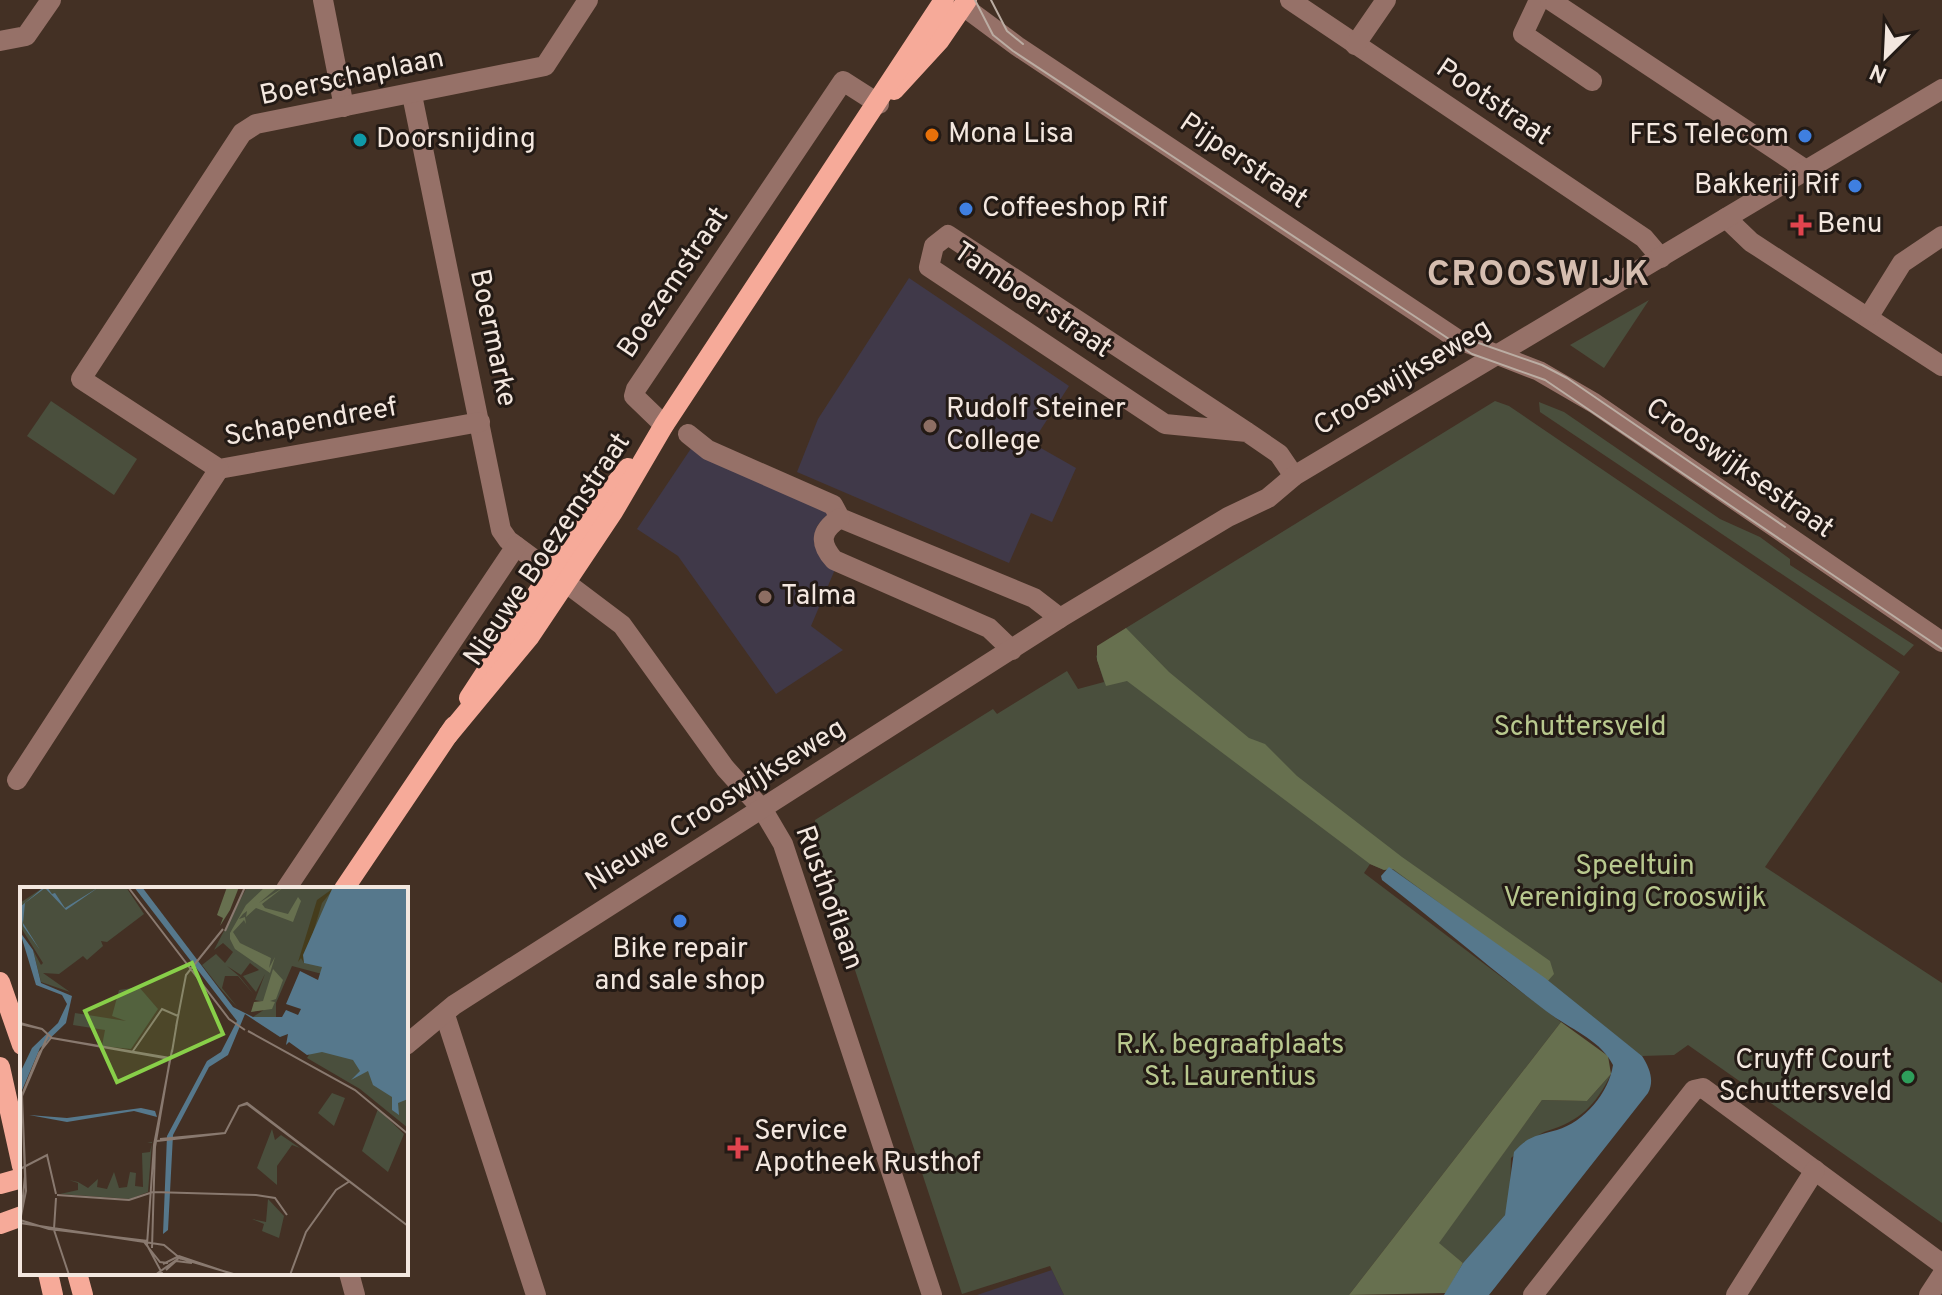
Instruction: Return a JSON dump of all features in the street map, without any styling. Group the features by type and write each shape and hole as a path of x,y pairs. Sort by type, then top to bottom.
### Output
{"main road":[{"path":"664,425 879,104 920,65 957,1"},
{"name":"Nieuwe Boezemstraat","path":"345,887 448,735 484,672 558,576 610,489 664,425"},
{"path":"0,982 20,1039"},
{"path":"0,1067 20,1157"},
{"path":"0,1184 20,1179"},
{"path":"0,1224 20,1217"},
{"path":"48,1275 53,1295"},
{"path":"78,1275 83,1295"}],"street":[{"path":"0,41 26,36 51,0"},
{"path":"323,0 344,107"},
{"name":"Boerschaplaan","path":"81,379 242,133 256,124 545,66 588,0"},
{"name":"Pootstraat","path":"1290,0 1644,238 1661,258"},
{"path":"1355,45 1386,0"},
{"path":"1539,0 1523,34 1592,81"},
{"path":"1550,0 1806,170"},
{"name":"Pijperstraat","path":"957,1 1017,46 1438,327 1457,339 1497,355"},
{"name":"Boezemstraat","path":"664,425 634,396 636,389 843,81 879,104"},
{"name":"Crooswijkseweg","path":"1060,618 1228,517 1268,498 1294,476 1942,89"},
{"name":"Boermarke","path":"412,95 501,530 516,546 558,576"},
{"path":"1726,218 1751,242 1942,366"},
{"name":"Tamboerstraat","path":"1247,432 1165,424 929,267 934,246 948,235 1247,432 1279,454 1294,476"},
{"path":"1869,316 1902,263 1942,236"},
{"name":"Crooswijksestraat","path":"1497,355 1539,371 1594,403 1942,642"},
{"name":"Schapendreef","path":"81,379 219,469 480,422"},
{"path":"688,434 708,450 833,505 840,518 1034,598 1060,618"},
{"path":"17,780 219,469"},
{"path":"840,518 828,526 823,536 824,548 834,560 989,628 1012,650"},
{"name":"Nieuwe Boezemstraat","path":"287,887 516,546"},
{"name":"Rusthoflaan","path":"558,576 622,625 725,768 763,810 783,844 932,1295"},
{"name":"Nieuwe Crooswijkseweg","path":"408,1043 454,1005 1060,618"},
{"path":"445,1015 536,1295"},
{"path":"1533,1295 1694,1090 1703,1088 1942,1264"},
{"path":"1736,1295 1815,1170"},
{"path":"350,1275 355,1295"},
{"path":"1929,1295 1942,1275"}],"shaded area":[{"name":"Rudolf Steiner College","path":"909,278 1069,386 1032,443 1076,468 1052,522 1031,513 1009,563 797,472 818,419"},
{"name":"Talma","path":"692,447 831,511 817,526 814,543 824,562 836,567 811,626 843,650 776,694 678,556 637,529"},
{"path":"1052,1270 1064,1295 977,1295"}],"green space":[{"path":"1649,300 1604,368 1570,345"},
{"path":"51,401 137,459 114,495 27,436"},
{"path":"1495,401 1509,406 1900,672 1765,867 1942,983 1942,1223 1688,1045 1674,1055 1642,1056 1547,982 1389,867 1384,870 1370,864 1364,873 1561,1022 1349,1295 1064,1295 1050,1266 962,1294 817,855 815,820 993,709 997,714 1067,671 1078,689 1104,682 1096,656 1126,628"},
{"path":"1539,402 1564,412 1720,519 1760,537 1790,559 1790,565 1914,645 1904,656 1540,412"},
{"path":"1126,628 1169,672 1249,738 1265,744 1297,776 1402,857 1550,961 1554,974 1547,982 1393,869 1384,870 1370,864 1127,681 1106,686 1097,660 1097,646"},
{"path":"1561,1022 1608,1056 1611,1074 1587,1101 1542,1100 1439,1243 1463,1263 1446,1293 1349,1295"},
{"path":"1611,1074 1593,1103 1578,1117 1542,1133 1511,1158 1510,1194 1505,1215 1463,1263 1438,1243 1542,1100 1587,1101"}],"water":[{"path":"1389,867 1545,978 1642,1056 1650,1074 1648,1093 1489,1295 1444,1295 1463,1263 1505,1215 1514,1152 1529,1139 1567,1126 1586,1113 1601,1096 1613,1065 1601,1048 1546,1011 1382,880 1381,876"}],"tram line":[{"path":"975,0 993,35 1013,51 1472,354 1545,380 1942,649"},
{"path":"991,0 1007,31 1023,44"},
{"path":"1470,340 1542,365 1567,378 1785,527"}],"place":[{"name":"Mona Lisa","path":"932,135"},
{"name":"FES Telecom","path":"1805,136"},
{"name":"Doorsnijding","path":"360,140"},
{"name":"Bakkerij Rif","path":"1855,186"},
{"name":"Coffeeshop Rif","path":"966,209"},
{"name":"Benu","path":"1801,225"},
{"name":"Rudolf Steiner College","path":"930,426"},
{"name":"Talma","path":"765,597"},
{"name":"Bike repair and sale shop","path":"680,921"},
{"name":"Cruyff Court Schuttersveld","path":"1908,1077"},
{"name":"Service Apotheek Rusthof","path":"738,1148"}],"district":[{"name":"CROOSWIJK","path":"1539,276"}],"park label":[{"name":"Schuttersveld","path":"1580,728"},
{"name":"Speeltuin Vereniging Crooswijk","path":"1635,883"},
{"name":"R.K. begraafplaats St. Laurentius","path":"1230,1062"}]}
